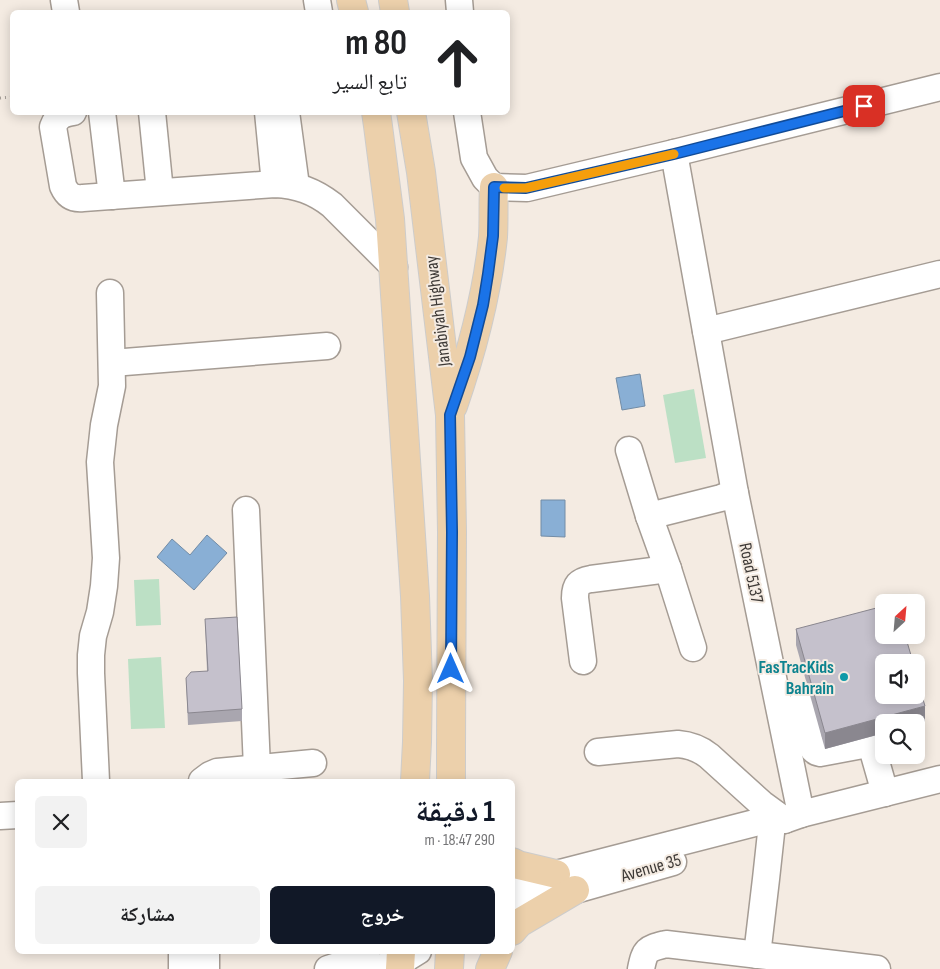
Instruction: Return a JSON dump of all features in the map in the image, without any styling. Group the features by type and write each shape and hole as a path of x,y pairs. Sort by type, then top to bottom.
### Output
{"main road":[{"path":"376,115 390,219 394,267 417,637 416,779"},
{"name":"Janabiyah Highway","path":"412,115 421,172 450,415 452,542 450,747 452,779"},
{"path":"450,415 470,357 483,305 493,236 494,187"},
{"path":"450,747 457,779"},
{"path":"515,864 566,882 515,928"},
{"path":"449,969 450,954"},
{"path":"490,969 497,954"}],"street":[{"path":"467,115 474,158 485,178 494,187 526,188 674,154 940,87"},
{"path":"62,115 53,126 63,186 70,196 77,198 285,185 315,193 332,205 394,267"},
{"path":"102,115 112,196"},
{"path":"152,115 160,192"},
{"path":"269,115 285,185"},
{"path":"285,185 286,115"},
{"name":"Road 5137","path":"674,154 735,493 785,822 766,879 757,955"},
{"path":"706,331 940,274"},
{"path":"96,779 91,655 93,636 100,612 106,558 100,462 104,425 112,386 110,293"},
{"path":"112,363 328,346"},
{"path":"629,450 693,648"},
{"path":"649,516 735,493"},
{"path":"246,510 257,768"},
{"path":"584,661 575,598 575,590 578,584 583,580 668,569"},
{"path":"801,704 811,748 815,752 820,753 875,743"},
{"path":"598,752 678,744 695,747 709,756 785,822"},
{"path":"206,779 217,772 313,763"},
{"path":"881,764 885,793"},
{"name":"Avenue 35","path":"515,903 566,882 760,822 776,819 785,822 940,778"},
{"path":"0,816 15,815"},
{"name":"Avenue 35","path":"515,880 566,882"},
{"path":"641,969 644,955 652,948 666,944 877,969"},
{"path":"182,954 182,969"},
{"path":"206,954 206,969"},
{"path":"328,969 350,962 362,954"}],"green space":[{"path":"694,389 706,458 675,463 663,395"},
{"path":"159,579 161,625 136,626 134,580"},
{"path":"161,657 165,728 131,729 128,659"}],"water":[{"path":"640,374 645,406 622,410 616,378"},
{"path":"541,500 565,500 565,537 541,536"},
{"path":"207,535 227,553 194,590 157,557 172,539 190,555"}],"building":[{"name":"FasTracKids Bahrain","path":"875,608 875,644 908,644 911,654 875,654 875,704 924,704 925,706 895,714 875,714 875,720 825,733 796,629"},
{"path":"237,617 242,709 188,713 186,678 191,672 208,671 205,619"}],"slow traffic":[{"path":"504,188 526,188 674,154"}],"place":[{"name":"FasTracKids Bahrain","path":"844,677"}],"route":[{"path":"451,669 452,532 450,415 470,357 483,305 493,236 494,187 526,188 674,154 864,106"}]}
